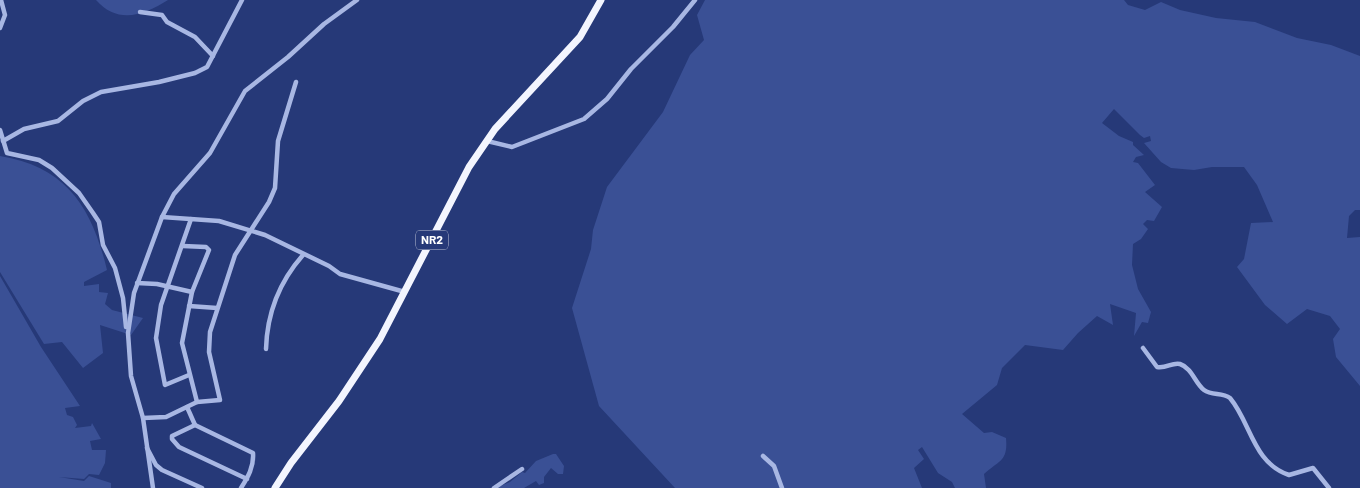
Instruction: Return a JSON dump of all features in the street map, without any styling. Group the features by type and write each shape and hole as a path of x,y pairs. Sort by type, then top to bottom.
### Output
{"highway":[{"name":"NR2","path":"274,488 359,372 405,292 458,186 487,141 580,37 600,0"}],"street":[{"path":"0,0 5,15 0,28"},
{"path":"3,141 24,129 58,121 83,101 101,92 159,82 195,73 207,67 242,0"},
{"path":"128,332 130,306 162,217 174,194 210,154 244,91 288,58 324,24 358,0"},
{"path":"487,141 512,147 584,118 607,99 631,69 673,27 695,0"},
{"path":"140,12 162,15 167,22 195,37 213,56"},
{"path":"142,418 166,417 197,402 220,400 208,346 217,308 235,255 252,230 275,188 280,132 296,82"},
{"path":"0,130 7,153 39,160 52,168 78,193 98,222 103,245 115,268 123,298 128,332 131,376 142,418 153,488"},
{"path":"162,217 219,221 252,230 329,266 340,274 405,292"},
{"path":"189,375 165,385 156,338 161,305 191,219"},
{"path":"183,246 206,247 209,250 192,292 182,343 197,402"},
{"path":"266,349 269,323 278,292 289,271 302,255"},
{"path":"137,284 168,286 192,292"},
{"path":"189,306 217,308"},
{"path":"1142,348 1157,367 1164,368 1174,363 1183,366 1206,391 1223,394 1230,398 1257,449 1270,464 1289,475 1303,469 1313,468 1329,488"},
{"path":"187,407 195,425 254,453 254,462 241,488"},
{"path":"195,425 172,436 172,439 179,447 247,479"},
{"path":"145,444 158,467 202,488"},
{"path":"763,456 774,466 782,488"},
{"path":"494,488 522,469"}],"shaded area":[{"path":"96,0 168,0 150,10 131,15 122,15 104,8"},
{"path":"705,0 1124,0 1128,5 1145,10 1161,2 1180,10 1216,18 1255,22 1297,38 1331,45 1360,56 1360,210 1355,210 1349,216 1347,238 1360,237 1360,386 1336,357 1333,339 1340,329 1330,316 1307,309 1287,324 1265,305 1237,267 1244,259 1251,223 1273,222 1257,185 1244,167 1212,167 1194,170 1171,168 1161,162 1144,143 1151,141 1150,136 1144,138 1140,135 1114,109 1102,123 1119,136 1133,142 1133,145 1144,155 1136,157 1133,162 1138,163 1155,185 1145,192 1162,207 1154,221 1147,220 1143,224 1148,229 1141,239 1133,244 1132,265 1138,289 1151,312 1148,323 1142,322 1134,336 1136,313 1110,304 1113,325 1097,316 1063,350 1025,345 1002,368 997,385 962,414 984,433 992,432 1006,438 1004,456 999,463 984,474 986,488 955,488 952,482 938,473 922,447 918,450 924,459 914,468 922,488 675,488 599,406 572,308 591,249 593,230 607,187 663,112 690,55 704,40 697,15"},
{"path":"0,156 43,170 73,194 93,228 107,270 84,282 84,286 99,284 99,292 108,293 105,304 112,310 143,318 131,335 100,325 103,353 83,368 62,342 44,344 0,272"},
{"path":"0,276 41,347 80,406 65,408 67,415 73,417 77,425 75,428 91,426 92,423 101,439 90,441 92,450 106,450 105,463 99,475 89,474 84,479 59,477 84,481 89,476 111,483 111,488 0,488"},
{"path":"556,454 564,466 563,474 558,474 551,468 544,477 544,483 539,485 536,481 524,488 495,488 510,482 522,472 525,473 536,461"}]}
